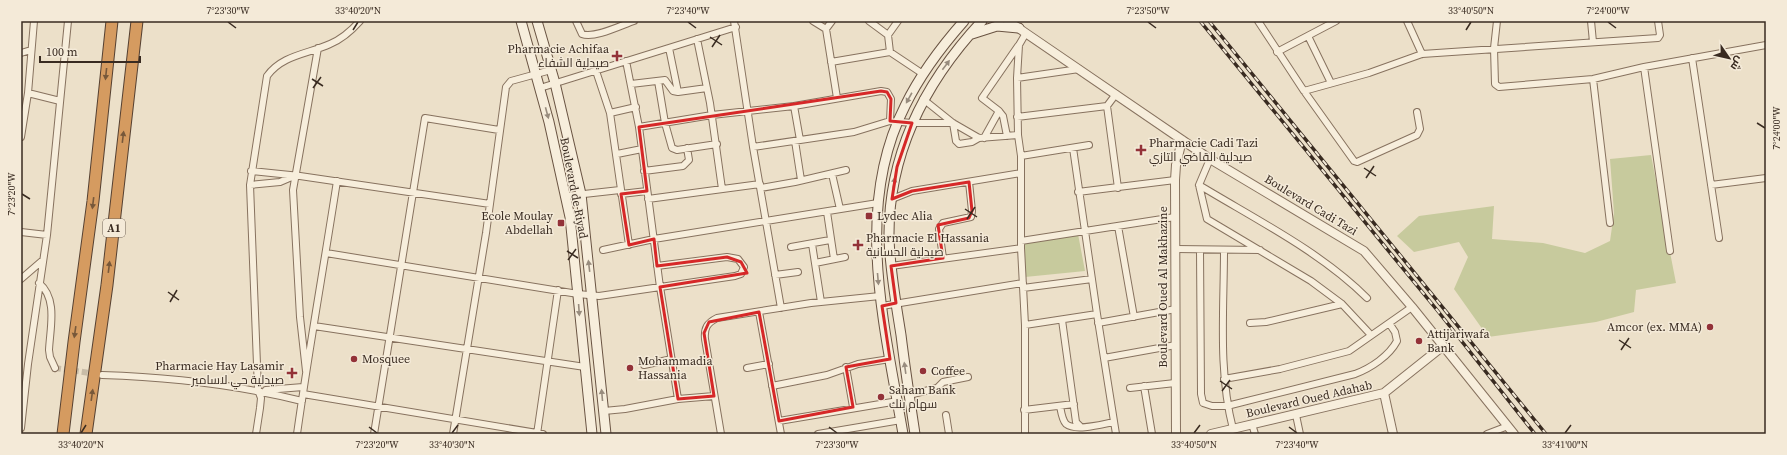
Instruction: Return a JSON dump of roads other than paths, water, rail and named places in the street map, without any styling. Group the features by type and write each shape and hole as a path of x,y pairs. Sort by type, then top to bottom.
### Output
{"highway":[{"name":"A1","path":"63,434 93,201 112,21"},
{"name":"A1","path":"86,434 107,285 137,21"}],"main road":[{"name":"Boulevard de Riyad","path":"521,21 540,88 570,217 592,434"},
{"name":"Boulevard de Riyad","path":"537,21 555,83 581,194 593,296 606,434"},
{"path":"903,434 880,296 876,253 878,203 894,121 923,74 957,25 964,21"},
{"path":"915,434 891,266 889,238 892,199 897,168 912,123 923,99 936,78 982,21"},
{"path":"970,35 996,26 1021,28"}],"street":[{"path":"21,137 28,93 34,21"},
{"path":"21,428 24,364 47,235 68,21"},
{"path":"256,434 261,398 258,390 250,185 267,76 271,70 282,62 330,44 345,35 360,21"},
{"path":"576,21 582,34 586,35 594,35 634,21"},
{"path":"813,21 826,29"},
{"path":"832,21 826,29 836,98"},
{"path":"869,21 888,35"},
{"path":"890,52 888,35 898,21"},
{"name":"Boulevard Cadi Tazi","path":"1008,21 1021,28 1210,159 1364,251 1412,307 1514,434"},
{"path":"1258,21 1277,52 1351,159 1357,162 1417,135 1420,129 1417,112"},
{"path":"1277,52 1336,21"},
{"path":"1407,21 1422,54"},
{"path":"1497,21 1494,48 1495,84 1499,87 1593,79 1644,67 1766,44"},
{"path":"1591,21 1593,42"},
{"path":"1304,91 1376,71 1422,54 1658,38 1660,35 1658,21"},
{"path":"540,88 697,39 735,24 749,111 753,147 767,221 780,308"},
{"path":"1021,28 1016,78 1018,135 1021,156 1021,248 1025,325 1025,434"},
{"path":"1308,36 1331,83"},
{"path":"697,39 717,144 722,189"},
{"path":"1007,136 1003,116 982,98 1019,45"},
{"path":"306,371 293,190 318,48"},
{"path":"669,48 678,92"},
{"path":"21,53 31,50"},
{"path":"831,62 890,52 923,74"},
{"path":"1692,58 1719,238"},
{"path":"626,61 636,107 660,287 678,399"},
{"path":"1644,67 1670,251"},
{"path":"1016,78 1079,69"},
{"path":"453,434 490,204 505,92 508,83 511,81 551,70"},
{"path":"596,71 610,113 629,244"},
{"path":"1593,79 1610,223"},
{"path":"658,81 665,123 672,148 677,150 717,144"},
{"path":"631,84 666,81 672,90 678,92 707,88"},
{"path":"21,87 28,85"},
{"path":"639,127 794,106 876,91 887,92 891,99 894,121"},
{"path":"28,93 60,101"},
{"path":"1116,94 1107,106 1118,188"},
{"path":"923,99 953,123 981,138"},
{"path":"794,106 801,180"},
{"path":"1017,117 1107,106"},
{"path":"610,113 636,107"},
{"path":"981,138 999,111"},
{"path":"374,434 400,265 425,118 499,130"},
{"path":"753,147 854,132 894,121 912,123 953,123"},
{"path":"953,123 956,141 960,144 972,142 981,138 1018,135"},
{"name":"Boulevard Oued Al Makhazine","path":"1176,434 1175,180 1176,165 1182,140"},
{"path":"1021,156 1089,145"},
{"path":"644,171 683,166 689,160 687,148"},
{"path":"1073,148 1078,192 1116,434"},
{"path":"616,154 642,149"},
{"path":"1210,159 1199,185 1207,219 1311,281 1342,304 1371,335"},
{"path":"648,199 722,189 761,186 801,180 846,170"},
{"path":"251,171 337,181 490,204"},
{"path":"892,199 912,191 1020,173"},
{"path":"832,174 840,209"},
{"path":"250,185 280,182 295,176"},
{"path":"1711,186 1766,178"},
{"path":"1078,192 1175,180"},
{"path":"298,434 306,371 337,181"},
{"path":"943,258 939,229 943,223 971,217 972,210 969,182"},
{"path":"1199,185 1320,259 1339,272 1367,298"},
{"path":"566,196 647,191"},
{"path":"603,250 654,239 878,203"},
{"path":"827,212 834,259"},
{"path":"1022,241 1175,217"},
{"path":"1118,226 1134,317"},
{"path":"21,232 47,235"},
{"path":"791,247 830,240"},
{"path":"812,244 821,302"},
{"path":"891,266 1021,248"},
{"path":"1176,249 1260,250"},
{"path":"1200,250 1203,403 1212,406 1227,406 1364,371 1389,352 1397,341 1395,332 1389,323"},
{"path":"1224,250 1224,379 1227,406 1233,429"},
{"path":"326,253 593,296 735,276 741,274 744,267 738,259 727,257 657,266"},
{"path":"815,262 845,257"},
{"path":"21,279 43,260"},
{"path":"775,275 798,272"},
{"path":"882,306 1023,286 1092,279"},
{"path":"39,283 48,292 52,306 49,350 50,357 55,368"},
{"path":"102,375 146,377 258,390 303,391 378,408 539,434 558,290"},
{"path":"721,434 705,339 706,327 709,322 717,318 780,308 880,296"},
{"path":"1250,323 1266,322 1342,304"},
{"path":"1224,379 1280,369 1349,351 1412,307"},
{"path":"1098,323 1176,309"},
{"path":"759,312 781,434"},
{"path":"1025,325 1097,314"},
{"path":"1062,320 1076,422 1080,426"},
{"path":"314,326 585,367"},
{"path":"1104,358 1176,345"},
{"name":"Boulevard Oued Adahab","path":"1211,434 1384,393 1443,346"},
{"path":"644,365 672,359"},
{"path":"772,386 827,375 858,364 890,359"},
{"path":"747,368 769,364"},
{"path":"846,367 853,407"},
{"path":"909,395 937,388 943,382 968,377"},
{"path":"1130,388 1175,383"},
{"path":"1144,386 1152,434"},
{"path":"258,390 302,401"},
{"path":"1384,393 1393,434"},
{"path":"604,411 625,410 678,399 714,396"},
{"path":"779,421 853,407 898,401"},
{"path":"1024,410 1074,404"},
{"path":"1060,406 1066,424 1086,427 1114,422"},
{"path":"946,415 949,434"},
{"path":"1296,415 1300,434"},
{"path":"818,434 860,431 901,420"},
{"path":"1252,424 1255,434"},
{"path":"1487,434 1508,426"}],"tunnel":[{"path":"55,368 97,374"}],"railway":[{"path":"1200,21 1437,310 1535,434"},
{"path":"1209,21 1546,434"}],"place":[{"name":"Pharmacie Achifaa صيدلية الشفاء","path":"617,56"},
{"name":"Pharmacie Cadi Tazi صيدلية القاضي التازي","path":"1141,150"},
{"name":"Lydec Alia","path":"869,216"},
{"name":"Ecole Moulay Abdellah","path":"561,223"},
{"name":"Pharmacie El Hassania صيدلية الحسانية","path":"858,245"},
{"name":"Amcor (ex. MMA)","path":"1710,327"},
{"name":"Attijariwafa Bank","path":"1419,341"},
{"name":"Mosquee","path":"354,359"},
{"name":"Mohammadia Hassania","path":"630,368"},
{"name":"Coffee","path":"923,371"},
{"name":"Pharmacie Hay Lasamir صيدلية حي لاسامير","path":"292,373"},
{"name":"Saham Bank سهام بنك","path":"881,397"}]}
